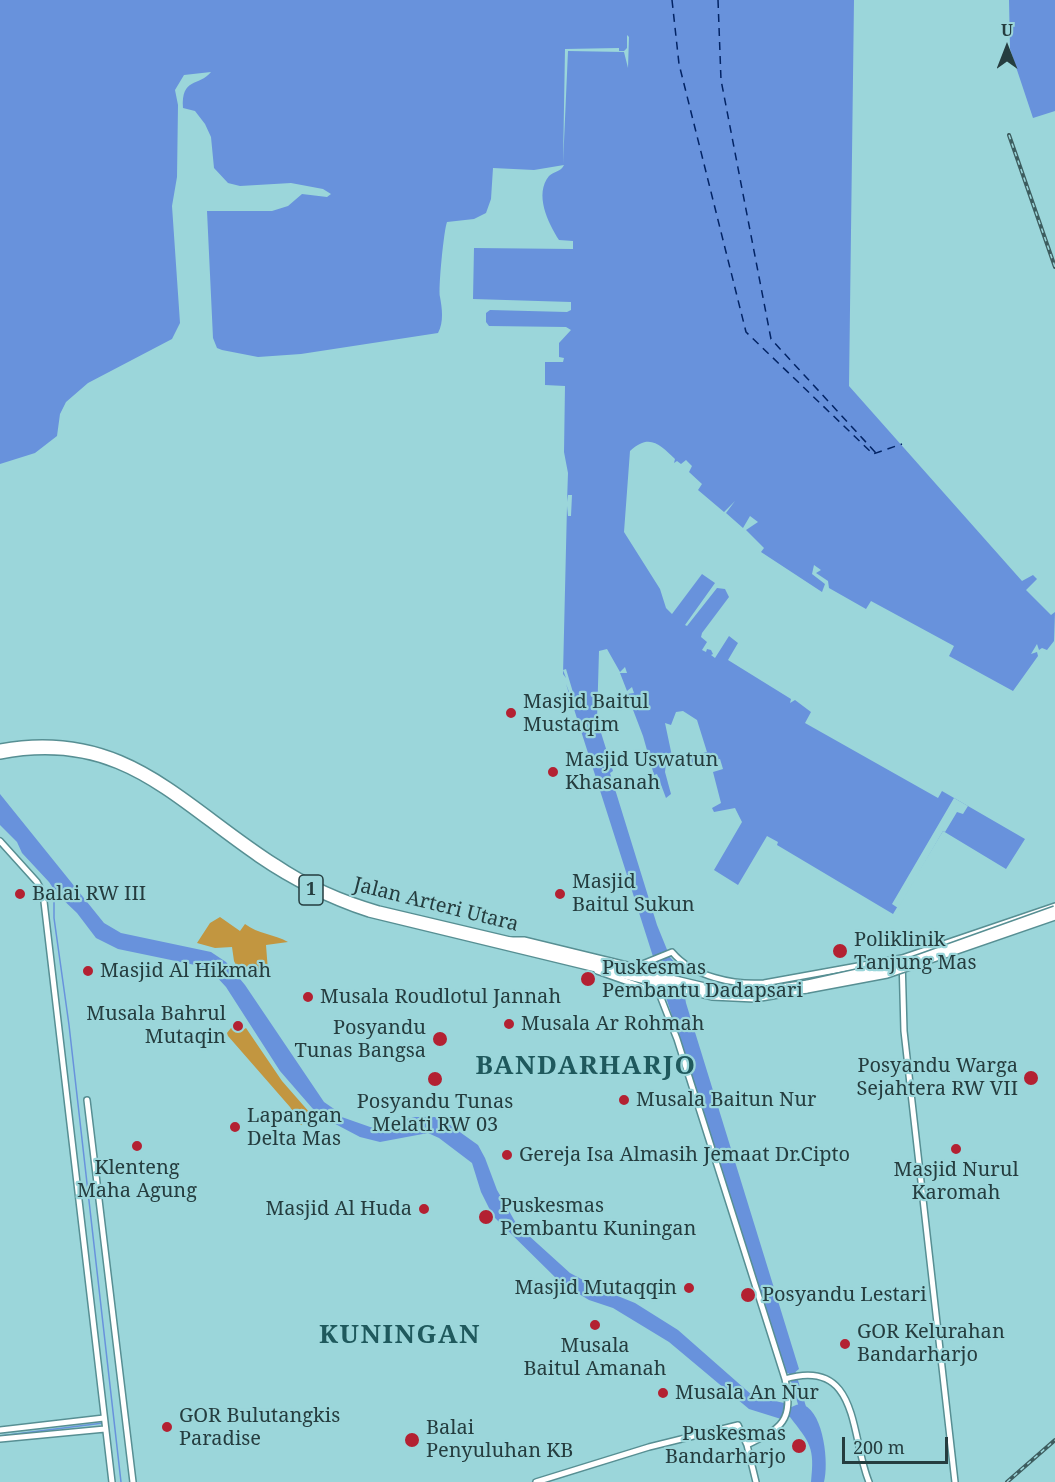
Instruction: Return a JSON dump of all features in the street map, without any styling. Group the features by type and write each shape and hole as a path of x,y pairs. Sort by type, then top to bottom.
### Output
{"highway":[{"name":"Jalan Arteri Utara","path":"0,748 60,745 100,752 124,760 180,792 258,851 315,886 379,910 618,975 632,971"},
{"name":"Jalan Arteri Utara","path":"0,755 28,751 65,751 122,765 165,789 269,865 330,898 369,913 632,971 693,988 712,996 740,998 807,987"},
{"name":"1","path":"807,987 912,961 1055,908"},
{"name":"1","path":"807,987 887,974 1055,916"}],"street":[{"path":"0,841 37,882 43,893 112,1482"},
{"path":"507,943 511,938 524,940 632,971 655,958 670,953 698,972 752,984 902,958 1055,908"},
{"path":"902,958 904,1031 955,1482"},
{"path":"618,975 659,993 677,1040 787,1379 788,1407 779,1428 747,1445"},
{"path":"87,1100 133,1482"},
{"path":"787,1379 809,1373 824,1377 846,1398 869,1482"},
{"path":"0,1430 104,1419"},
{"path":"536,1482 649,1447 738,1425 747,1445 756,1482"},
{"path":"0,1439 105,1428"}],"shaded area":[{"path":"220,917 240,931 245,924 288,942 266,945 268,971 241,975 234,961 232,947 215,948 197,943 210,923"},
{"path":"231,1028 241,1031 246,1028 282,1081 312,1117 301,1125 290,1107 228,1036 227,1033"}],"water":[{"path":"0,0 854,0 849,386 1022,581 1033,575 1037,579 1026,590 1051,615 1055,612 1054,641 1047,650 1042,648 1039,650 1037,644 1031,654 1037,652 1038,656 1013,691 949,656 954,646 871,601 866,609 829,588 828,581 816,573 821,570 814,565 812,574 825,584 822,592 761,552 764,548 746,530 758,522 750,516 743,528 726,513 735,501 724,512 698,490 702,484 689,472 692,466 686,460 681,464 677,461 674,463 675,459 665,450 649,442 637,445 630,451 624,532 660,589 666,608 672,614 702,574 715,583 685,625 687,626 717,588 725,589 729,597 702,633 701,637 707,642 702,650 706,652 707,649 711,650 713,654 711,655 715,658 729,636 738,643 728,660 791,699 790,703 795,700 811,712 805,723 938,798 942,791 1025,839 1006,869 943,831 893,914 777,845 778,842 767,836 738,885 714,870 742,822 735,808 714,812 712,808 721,803 713,772 723,769 720,759 688,764 686,758 707,752 697,720 683,711 676,712 671,725 665,723 673,761 666,763 665,772 671,794 666,798 657,774 654,775 643,736 627,694 634,693 632,687 627,691 620,673 627,673 625,667 620,672 607,649 599,651 597,720 613,771 610,773 657,925 670,957 680,969 686,1003 799,1369 794,1373 786,1373 566,684 572,699 575,699 566,669 563,670 567,506 568,516 571,516 572,495 568,495 567,502 568,473 564,452 565,386 545,385 545,362 563,362 564,358 559,357 559,343 571,330 566,327 489,326 486,322 486,313 490,310 567,312 571,310 571,302 473,299 474,248 573,249 573,241 559,240 547,217 543,200 545,183 549,176 564,165 534,170 493,168 491,199 486,213 474,219 447,222 440,283 442,320 438,333 301,354 258,357 222,350 217,348 213,338 207,211 272,211 288,206 302,194 327,197 331,194 323,189 291,183 240,186 228,183 214,168 211,137 205,124 195,111 183,108 183,98 188,87 211,72 184,75 175,90 178,105 177,177 172,206 180,323 172,339 88,383 66,402 60,414 57,436 35,453 0,464"},
{"path":"1009,0 1055,0 1055,111 1033,118 1010,49"},
{"path":"0,794 104,923 121,933 211,952 226,962 245,985 324,1102 337,1111 336,1115 373,1128 415,1117 435,1117 450,1125 478,1145 497,1190 517,1225 570,1273 598,1288 635,1303 678,1330 753,1396 784,1403 786,1408 802,1404 811,1410 823,1440 826,1464 824,1482 811,1482 810,1446 790,1417 781,1419 749,1409 669,1342 613,1308 589,1300 561,1283 493,1216 481,1192 472,1163 439,1138 428,1133 380,1142 360,1137 322,1117 323,1114 313,1109 280,1071 226,987 214,974 200,966 118,949 96,938 77,913 57,894 22,853 17,842 0,825"}],"pier":[{"path":"627,35 629,37 628,68 624,52 568,51 563,164 565,49 619,48 619,51 624,51 627,48"},
{"path":"954,798 968,806 963,814 957,812 945,832 943,831 898,908 892,904"}],"waterway":[{"path":"54,887 54,918 69,1025 121,1482"},
{"path":"790,1366 804,1412"},
{"path":"0,1436 103,1423"}],"ferry route":[{"path":"672,0 679,64 746,332 873,454 902,444"},
{"path":"718,0 721,80 771,339 875,452 878,451"}],"railway":[{"path":"1009,135 1055,267"},
{"path":"1007,1482 1055,1440"}],"place":[{"name":"Masjid Baitul Mustaqim","path":"511,713"},
{"name":"Masjid Uswatun Khasanah","path":"553,772"},
{"name":"Balai RW III","path":"20,894"},
{"name":"Masjid Baitul Sukun","path":"560,894"},
{"name":"Poliklinik Tanjung Mas","path":"840,951"},
{"name":"Masjid Al Hikmah","path":"88,971"},
{"name":"Puskesmas Pembantu Dadapsari","path":"588,979"},
{"name":"Musala Roudlotul Jannah","path":"308,997"},
{"name":"Musala Ar Rohmah","path":"509,1024"},
{"name":"Musala Bahrul Mutaqin","path":"238,1026"},
{"name":"Posyandu Tunas Bangsa","path":"440,1039"},
{"name":"Posyandu Warga Sejahtera RW VII","path":"1031,1078"},
{"name":"Posyandu Tunas Melati RW 03","path":"435,1079"},
{"name":"Musala Baitun Nur","path":"624,1100"},
{"name":"Lapangan Delta Mas","path":"235,1127"},
{"name":"Klenteng Maha Agung","path":"137,1146"},
{"name":"Masjid Nurul Karomah","path":"956,1149"},
{"name":"Gereja Isa Almasih Jemaat Dr.Cipto","path":"507,1155"},
{"name":"Masjid Al Huda","path":"424,1209"},
{"name":"Puskesmas Pembantu Kuningan","path":"486,1217"},
{"name":"Masjid Mutaqqin","path":"689,1288"},
{"name":"Posyandu Lestari","path":"748,1295"},
{"name":"Musala Baitul Amanah","path":"595,1325"},
{"name":"GOR Kelurahan Bandarharjo","path":"845,1344"},
{"name":"Musala An Nur","path":"663,1393"},
{"name":"GOR Bulutangkis Paradise","path":"167,1427"},
{"name":"Balai Penyuluhan KB","path":"412,1440"},
{"name":"Puskesmas Bandarharjo","path":"799,1446"}],"district":[{"name":"BANDARHARJO","path":"586,1067"},
{"name":"KUNINGAN","path":"400,1336"}]}
